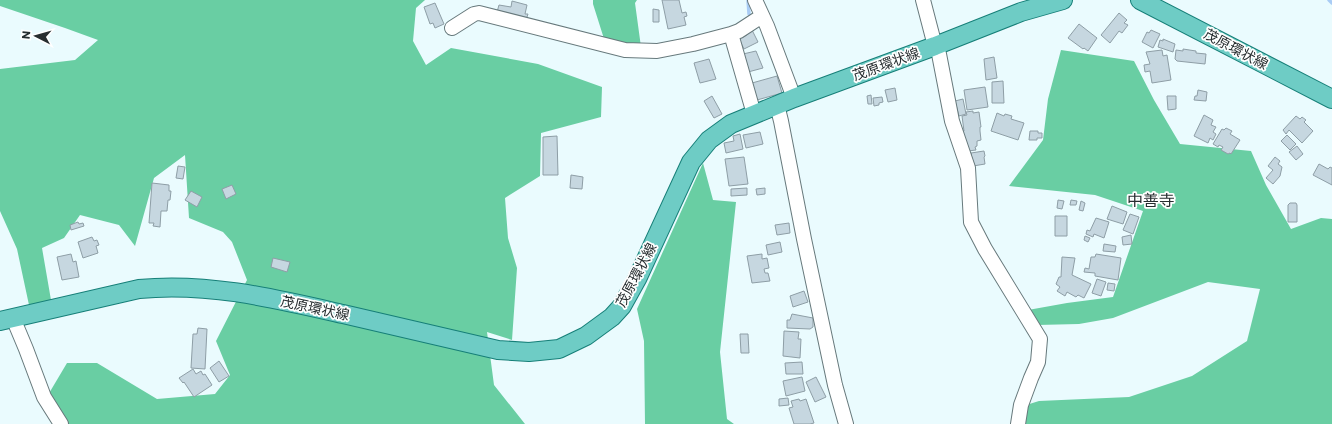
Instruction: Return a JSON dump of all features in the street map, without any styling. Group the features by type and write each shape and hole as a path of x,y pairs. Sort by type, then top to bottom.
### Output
{"main road":[{"name":"茂原環状線","path":"6,320 139,289 161,287 200,287 292,302 498,350 529,352 559,349 586,336 612,317 622,306 637,279 691,162 709,140 731,124 794,98 935,46 1021,12 1063,0"},
{"name":"茂原環状線","path":"1140,0 1332,99"}],"street":[{"path":"755,0 767,26 794,98"},
{"path":"923,0 935,46 939,54 952,121 968,168 972,222 985,248 1040,339 1038,362 1021,405 1018,424"},
{"path":"452,28 474,14 479,13 625,50 657,51 693,44 731,34 739,31 762,16"},
{"path":"731,34 754,114"},
{"path":"777,105 782,121 804,240 834,385 846,424"},
{"path":"6,320 26,350 44,397 61,424"}],"green space":[{"path":"0,0 425,0 416,8 413,41 426,65 451,48 538,64 602,87 601,117 541,133 540,176 505,198 508,238 517,268 512,340 487,332 494,385 525,424 65,424 48,395 67,363 97,363 157,399 215,394 230,375 216,341 247,280 232,242 223,232 189,218 185,155 154,178 135,246 119,225 80,215 64,238 42,248 51,300 29,305 17,249 0,211 0,69 75,60 98,40 0,6"},
{"path":"593,0 637,0 635,3 641,47 605,42"},
{"path":"1061,50 1134,61 1154,100 1180,144 1251,151 1266,185 1291,229 1321,218 1332,219 1332,424 1022,424 1023,406 1039,401 1129,397 1192,376 1247,341 1260,289 1208,282 1113,318 1079,324 1037,325 1028,310 1113,297 1143,211 1095,195 1009,186 1043,140 1048,99"},
{"path":"703,163 713,200 736,202 720,352 727,419 734,424 645,424 644,341 637,309"}],"building":[{"path":"662,0 679,0 682,13 686,12 687,16 684,17 686,25 668,29"},
{"path":"512,1 527,5 525,14 528,14 526,20 497,12 499,5 511,7"},
{"path":"435,3 444,24 435,28 433,23 430,24 424,7"},
{"path":"653,9 659,10 659,22 653,22"},
{"path":"1119,13 1127,20 1124,23 1128,25 1122,33 1119,31 1110,43 1101,35"},
{"path":"1079,24 1097,38 1088,51 1068,38"},
{"path":"752,30 758,42 744,49 739,39 747,35 747,33"},
{"path":"1151,30 1160,34 1153,48 1142,42 1147,32 1149,33"},
{"path":"1163,39 1175,44 1173,52 1158,47 1160,40 1163,41"},
{"path":"1183,49 1206,54 1205,64 1177,61 1175,59 1176,50 1183,51"},
{"path":"1162,50 1163,56 1167,55 1171,80 1152,83 1150,71 1145,72 1144,65 1150,64 1146,52"},
{"path":"756,51 763,68 748,72 743,54"},
{"path":"994,57 997,78 986,80 984,59"},
{"path":"709,59 716,79 700,83 694,63"},
{"path":"777,76 782,93 757,100 752,83"},
{"path":"1003,81 1004,103 992,103 992,82"},
{"path":"985,87 988,107 967,110 964,90"},
{"path":"895,88 897,100 888,102 885,90"},
{"path":"1198,90 1207,92 1206,101 1194,100 1195,96 1197,96"},
{"path":"871,95 872,104 868,104 867,96"},
{"path":"712,96 722,114 714,118 704,101"},
{"path":"1167,96 1176,96 1176,109 1168,110"},
{"path":"882,97 883,102 874,106 873,98"},
{"path":"963,99 966,114 959,116 955,101"},
{"path":"973,111 973,113 979,112 981,140 977,141 977,146 975,147 976,150 968,151 967,143 965,143 962,131 964,131 962,116 967,115 966,112"},
{"path":"997,113 1004,116 1005,114 1012,116 1011,119 1024,123 1018,140 991,131"},
{"path":"1204,115 1213,120 1211,125 1216,127 1213,132 1216,134 1213,140 1210,138 1208,143 1194,136"},
{"path":"1296,116 1300,119 1302,117 1306,120 1304,122 1313,131 1302,143 1289,130 1286,134 1283,130"},
{"path":"1226,128 1232,131 1230,134 1240,140 1231,154 1221,150 1223,147 1219,145 1218,147 1213,144 1222,129 1224,130"},
{"path":"1030,131 1038,131 1038,133 1042,133 1042,138 1037,138 1037,140 1029,140"},
{"path":"760,132 763,144 746,148 743,135"},
{"path":"740,134 743,149 726,153 724,143 734,141 733,136"},
{"path":"1287,135 1296,144 1290,150 1281,141"},
{"path":"557,136 558,175 543,175 543,137"},
{"path":"1297,146 1303,154 1296,160 1289,152"},
{"path":"984,151 985,164 973,166 971,153"},
{"path":"744,157 748,184 729,186 725,159"},
{"path":"1275,157 1280,161 1278,164 1282,167 1280,176 1273,184 1266,178 1273,170 1268,166"},
{"path":"1319,164 1328,169 1330,167 1332,168 1332,185 1313,175"},
{"path":"178,166 185,167 183,179 176,178"},
{"path":"571,175 583,177 582,189 570,188"},
{"path":"152,183 169,185 169,191 171,191 167,211 161,211 160,227 153,226 154,223 149,223"},
{"path":"232,185 236,194 226,199 222,189"},
{"path":"747,188 747,195 731,196 731,189"},
{"path":"765,188 765,194 757,195 756,189"},
{"path":"191,191 202,197 197,207 185,200"},
{"path":"1058,200 1064,201 1062,209 1057,208"},
{"path":"1071,200 1077,201 1076,205 1070,205"},
{"path":"1081,201 1085,203 1083,211 1079,210"},
{"path":"1290,203 1296,203 1297,205 1297,222 1288,222 1288,205"},
{"path":"1112,206 1127,212 1123,224 1107,219"},
{"path":"1130,214 1139,217 1133,234 1123,230"},
{"path":"1055,216 1067,216 1067,236 1055,236"},
{"path":"1096,218 1109,222 1104,238 1094,234 1093,237 1086,234 1087,230 1090,231"},
{"path":"78,222 79,224 83,223 84,226 71,230 70,225"},
{"path":"789,223 790,233 777,235 775,225"},
{"path":"1131,235 1132,244 1123,245 1122,237"},
{"path":"1085,236 1090,238 1088,242 1084,240"},
{"path":"92,237 94,241 97,240 99,245 96,246 98,253 83,258 78,242"},
{"path":"780,242 782,252 768,255 766,245"},
{"path":"1104,244 1116,246 1115,252 1103,251"},
{"path":"71,254 73,262 76,261 79,277 62,280 57,257"},
{"path":"762,254 762,259 767,258 769,268 764,269 765,273 768,273 770,281 752,283 747,256"},
{"path":"1096,254 1121,258 1118,280 1095,276 1095,273 1084,272 1085,268 1089,269 1091,257 1095,257"},
{"path":"1062,257 1075,258 1072,275 1091,284 1084,298 1078,295 1076,297 1067,292 1065,296 1057,291 1060,287 1056,284 1059,277 1061,277"},
{"path":"273,258 290,262 287,272 271,267"},
{"path":"1097,279 1106,282 1101,296 1092,293"},
{"path":"1108,283 1115,284 1114,291 1107,290"},
{"path":"804,291 808,302 793,307 790,296"},
{"path":"792,314 813,318 813,327 810,329 787,328 787,320 790,320"},
{"path":"198,328 207,329 205,369 191,368 193,334 197,334"},
{"path":"784,331 799,332 798,339 801,339 800,358 783,356"},
{"path":"740,334 748,334 749,353 741,353"},
{"path":"219,361 229,376 219,382 210,368"},
{"path":"802,362 803,374 786,374 785,363"},
{"path":"193,369 196,374 201,371 203,375 205,374 212,385 194,397 184,382 183,383 179,378"},
{"path":"802,377 805,391 786,396 783,381"},
{"path":"816,377 826,397 815,402 806,382"},
{"path":"788,398 789,405 779,406 779,399"},
{"path":"799,399 800,401 806,399 814,423 794,424 789,408 793,407 791,401"}],"waterway":[{"path":"748,0 749,14"},
{"path":"1329,0 1332,3"}],"district":[{"name":"中善寺","path":"1151,200"}]}
